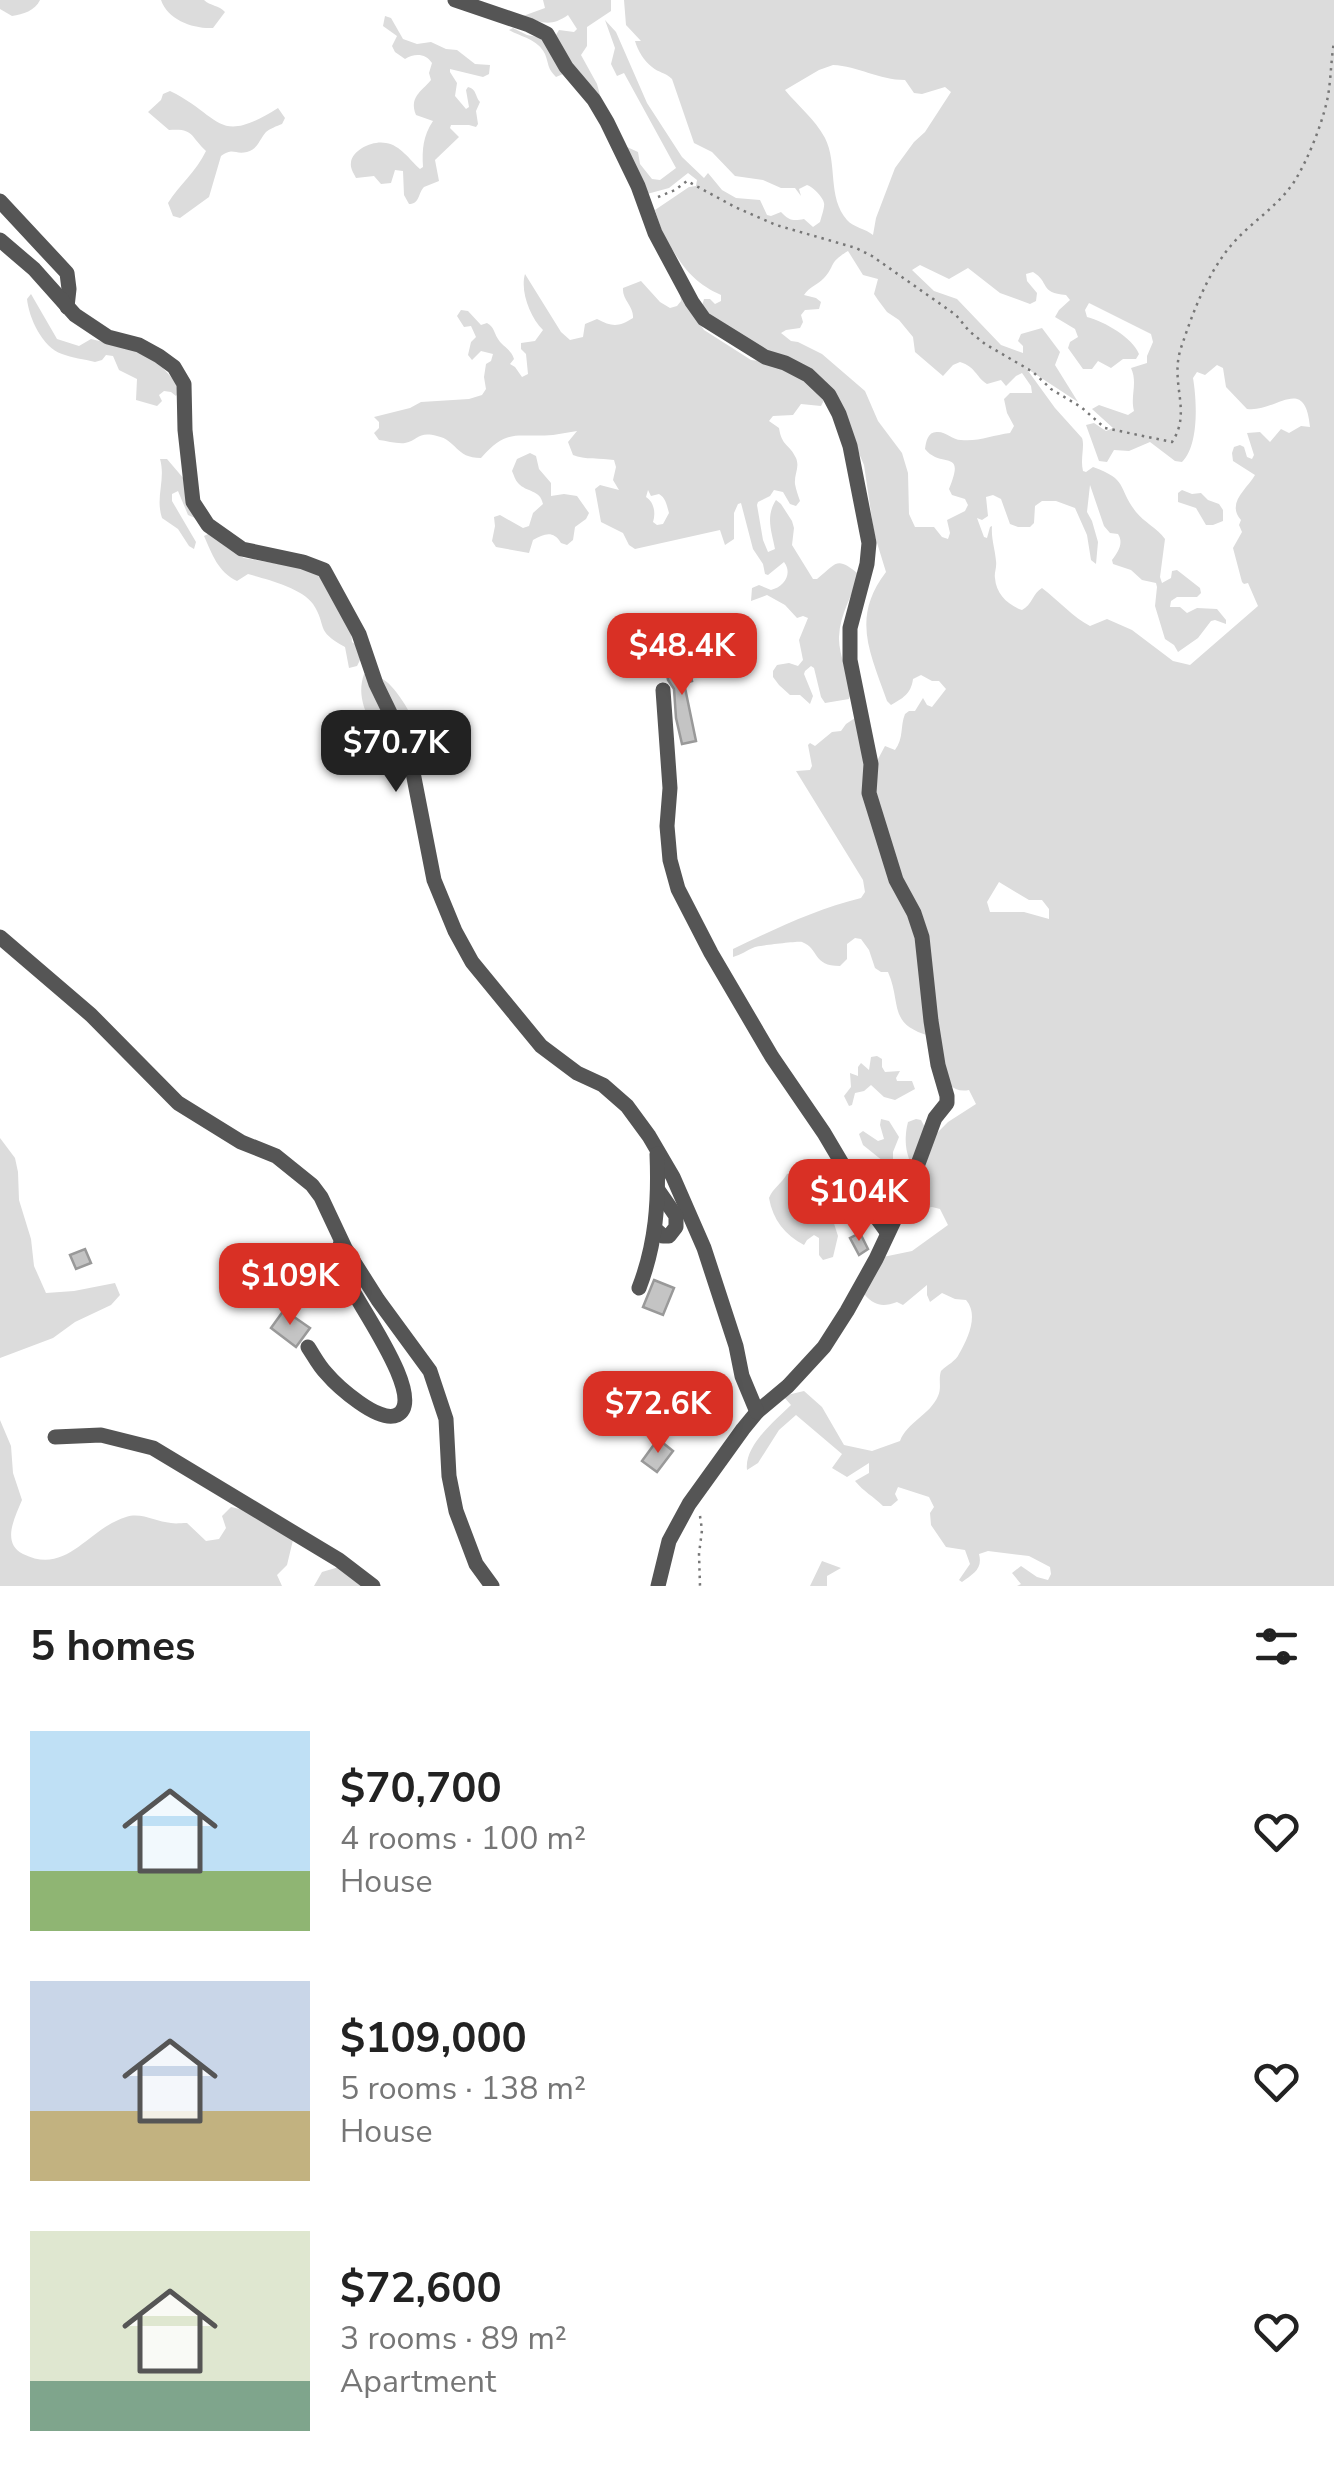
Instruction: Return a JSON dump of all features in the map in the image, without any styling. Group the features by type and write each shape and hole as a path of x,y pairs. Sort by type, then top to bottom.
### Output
{"street":[{"path":"455,0 547,34 566,67 594,100 648,209 654,234 704,319 765,357 808,375 829,396 839,414 850,446 869,544 850,628 850,660 871,764 869,794 896,880 922,938 930,1021 947,1096 908,1190 866,1276 824,1347 757,1412 689,1504 669,1541 658,1586"},
{"path":"0,201 68,273 67,307"},
{"path":"0,240 34,269 75,316 108,337 138,345 174,367 184,384 193,502 208,524 242,549 324,570 358,634 376,684 409,752 434,880 455,931 472,962 541,1046 576,1074 604,1084 627,1106 657,1150 704,1248 742,1376 757,1412"},
{"path":"663,690 670,788 667,826 678,889 772,1057 887,1232"},
{"path":"0,937 91,1015 178,1103 241,1142 276,1156 322,1196 339,1236 378,1300 430,1371 446,1419 449,1476 456,1511 476,1564 492,1586"},
{"path":"639,1288 649,1262 654,1229 669,1236 676,1227 676,1216 658,1190 657,1150"},
{"path":"308,1347 324,1372 372,1412 384,1417 396,1416 402,1410 404,1394 390,1354 346,1277 339,1236"},
{"path":"55,1438 101,1435 153,1448 339,1560 373,1586"}],"path":[{"path":"648,209 652,200 688,181 776,225 856,248 956,315 985,344 1033,372 1105,428 1172,442 1182,412 1176,368 1186,335 1216,265 1293,183 1307,158 1328,97 1334,42"},
{"path":"689,1504 702,1518 700,1586"}],"shaded area":[{"path":"0,0 40,0 32,9 12,16 0,9"},
{"path":"161,0 204,0 225,12 213,28 197,27 175,18"},
{"path":"543,0 611,0 611,11 587,27 587,46 581,55 600,95 596,97 563,74 556,77 538,45 509,30 553,40 559,30 577,29 568,15 546,23 523,16 545,8"},
{"path":"624,0 1334,0 1334,1586 1017,1586 1021,1584 1012,1573 1021,1566 1048,1580 1050,1567 1029,1556 988,1551 979,1554 978,1567 962,1582 959,1580 970,1564 965,1550 946,1547 931,1525 934,1507 929,1497 898,1487 898,1500 883,1506 855,1481 869,1473 869,1463 847,1477 832,1468 842,1454 796,1415 779,1430 758,1463 747,1470 755,1443 791,1405 783,1396 804,1391 822,1407 844,1445 872,1451 900,1441 934,1403 941,1371 958,1356 971,1327 972,1313 966,1300 942,1293 930,1302 927,1285 903,1305 879,1304 865,1295 883,1257 912,1251 948,1225 940,1209 917,1209 913,1203 922,1188 918,1186 936,1134 976,1104 969,1090 952,1087 946,1081 930,1036 902,1019 888,972 875,968 861,939 847,944 847,959 840,966 820,960 802,942 755,947 733,957 733,949 812,914 861,898 865,892 863,880 796,771 810,770 812,766 808,745 815,746 855,718 877,761 885,746 895,750 898,746 905,714 915,711 923,698 932,707 946,689 939,681 921,675 913,679 903,698 891,705 887,701 867,635 869,605 886,572 874,533 864,465 832,391 756,349 710,317 702,306 704,299 715,304 721,301 721,295 699,282 672,249 668,250 655,210 696,186 697,180 688,173 669,188 647,194 627,147 638,152 640,164 652,179 660,180 676,168 624,73 617,76 611,64 615,48 605,20 616,32 647,103 682,157 704,178 708,173 722,190 736,198 760,200 767,215 781,212 792,220 804,219 813,227 820,222 823,201 807,185 799,189 801,196 795,188 735,176 712,152 694,143 672,79 646,62 635,41 641,41 626,25","holes":["842,66 905,80 914,93 945,87 951,92 895,168 873,235 850,222 841,211 825,138 785,90 819,70","848,251 863,275 878,279 874,294 878,300 913,337 915,352 943,376 960,362 987,384 1001,380 1006,386 1022,373 1031,386 1032,393 1010,393 1004,399 1014,426 1010,433 967,440 938,432 928,437 925,449 953,463 949,489 952,495 965,499 968,505 965,511 947,520 948,539 934,527 915,527 909,514 908,473 902,453 878,421 865,391 822,354 781,333 800,328 805,310 819,309 821,302 804,295 824,278 835,261","920,265 949,279 968,268 1000,293 1030,304 1036,301 1037,293 1026,274 1033,272 1048,289 1070,300 1055,317 1075,329 1078,337 1068,348 1083,369 1092,369 1098,361 1111,368 1123,359 1136,359 1139,354 1117,331 1087,317 1089,303 1151,334 1153,342 1147,363 1131,368 1134,411 1128,415 1099,405 1092,409 1113,428 1106,431 1094,423 1086,425 1099,461 1107,462 1114,450 1129,451 1150,442 1182,462 1194,434 1193,378 1197,372 1205,375 1217,365 1223,368 1226,387 1247,409 1288,399 1302,402 1310,427 1301,426 1289,433 1281,429 1270,442 1260,432 1247,433 1252,459 1247,457 1244,447 1234,447 1233,461 1255,475 1237,502 1242,532 1233,548 1242,582 1248,583 1258,606 1190,665 1173,661 1132,630 1107,619 1090,626 1042,588 1022,610 1000,594 995,578 992,526 987,538 984,537 977,518 988,516 986,497 1001,499 1010,524 1018,527 1034,523 1035,506 1042,501 1075,508 1087,535 1091,560 1096,564 1098,542 1087,512 1090,485 1104,526 1120,537 1113,564 1156,583 1155,606 1165,639 1178,652 1198,638 1211,621 1226,624 1217,609 1197,608 1187,613 1180,607 1170,607 1177,597 1197,597 1200,588 1177,570 1162,583 1165,539 1136,512 1112,476 1093,467 1083,471 1082,438 1026,368 1078,402 1055,365 1060,352 1042,328 1021,334 1018,341 1023,353 1001,345 957,299 934,291 912,270","999,882 1029,900 1042,900 1049,909 1049,919 1024,912 990,912 987,902"]},
{"path":"385,16 391,18 403,39 417,44 431,42 457,50 475,64 490,65 489,74 483,77 450,69 457,83 455,96 466,109 468,87 480,102 476,111 478,124 451,125 459,137 435,160 439,181 424,187 413,204 404,195 403,171 395,170 391,183 381,184 374,176 356,178 351,166 360,149 381,142 391,144 420,169 423,167 424,143 433,121 416,115 414,104 431,80 432,63 423,56 405,59 395,52 392,46 397,36 383,26"},
{"path":"170,91 220,124 242,125 278,108 285,118 282,124 266,132 251,151 221,156 209,197 180,218 173,216 168,203 206,151 191,134 169,130 148,112"},
{"path":"525,274 570,340 583,337 585,324 597,319 615,325 633,318 623,288 641,281 670,308 681,301 679,287 704,330 751,360 797,370 824,400 821,406 801,404 793,415 773,416 769,421 779,428 796,458 795,484 800,501 796,506 790,504 783,492 774,490 757,505 768,552 775,549 770,518 776,500 792,521 792,545 813,579 841,563 860,575 839,637 849,699 825,703 811,666 804,674 813,696 810,704 800,695 790,695 773,677 777,665 798,666 803,660 799,640 808,618 797,618 785,605 767,595 751,601 752,588 776,588 788,571 784,562 765,574 753,549 741,503 734,513 734,539 725,545 720,530 635,549 623,533 601,522 595,489 600,485 619,490 613,480 614,460 573,455 568,442 577,431 506,438 481,458 466,455 444,438 431,435 405,443 379,440 374,433 379,422 374,417 421,402 469,399 482,395 486,389 486,364 493,354 481,351 472,360 468,355 476,337 471,326 464,327 457,316 461,310 468,311 481,325 491,326 513,356 510,364 522,377 528,374 521,343 535,341 543,330 527,304","holes":["648,490 651,496 659,494 666,502 669,513 663,524 653,522 654,508 646,497"]},
{"path":"31,294 57,339 79,346 91,339 142,354 172,378 180,390 176,396 164,391 157,406 136,400 137,379 119,370 113,356 106,355 95,362 55,350 34,323 27,299"},
{"path":"530,453 536,456 539,469 551,483 551,496 577,496 589,513 575,527 573,540 567,545 555,536 545,535 533,540 529,553 496,547 492,541 494,517 500,515 523,528 529,526 533,513 543,504 539,496 518,483 512,471 517,459"},
{"path":"160,459 167,459 184,479 195,518 188,515 178,491 172,494 172,501 196,542 194,549 178,529 162,518"},
{"path":"1182,490 1201,493 1219,504 1223,521 1206,525 1196,508 1178,502"},
{"path":"210,533 244,558 315,570 350,616 352,642 358,646 360,660 357,666 349,668 345,647 325,632 313,604 301,593 248,574 237,581 225,573 204,536"},
{"path":"370,672 389,684 402,700 417,728 423,754 417,755 409,736 383,741 378,736 362,698 364,674"},
{"path":"871,1057 882,1059 885,1072 900,1071 897,1081 912,1081 915,1089 895,1100 884,1097 871,1085 855,1093 849,1106 844,1096 851,1087 850,1073 858,1076 861,1063 869,1070"},
{"path":"881,1119 889,1121 899,1137 888,1165 863,1145 859,1134 863,1131 878,1141 884,1139"},
{"path":"921,1120 928,1133 912,1166 906,1133 908,1122"},
{"path":"0,1138 15,1158 19,1200 31,1239 34,1266 46,1293 115,1283 120,1295 111,1305 75,1322 53,1338 0,1358"},
{"path":"787,1174 815,1176 821,1183 838,1236 833,1257 823,1260 819,1255 819,1238 814,1235 804,1245 791,1237 773,1213 771,1194"},
{"path":"0,1420 11,1446 13,1473 22,1500 11,1537 23,1554 38,1559 65,1555 112,1523 132,1516 187,1523 206,1541 219,1539 226,1528 222,1516 231,1507 244,1510 293,1540 287,1565 277,1575 282,1586 0,1586"},
{"path":"822,1561 841,1568 827,1576 827,1586 810,1586"},
{"path":"349,1564 369,1586 314,1586 322,1572"}],"building":[{"path":"688,659 692,681 684,683 696,741 682,744 674,689 665,664"},
{"path":"860,1233 868,1249 859,1255 850,1238"},
{"path":"85,1249 91,1263 76,1269 70,1255"},
{"path":"654,1280 674,1288 663,1315 643,1307"},
{"path":"284,1310 310,1328 296,1347 271,1328"},
{"path":"658,1439 673,1451 657,1472 642,1461"}]}
